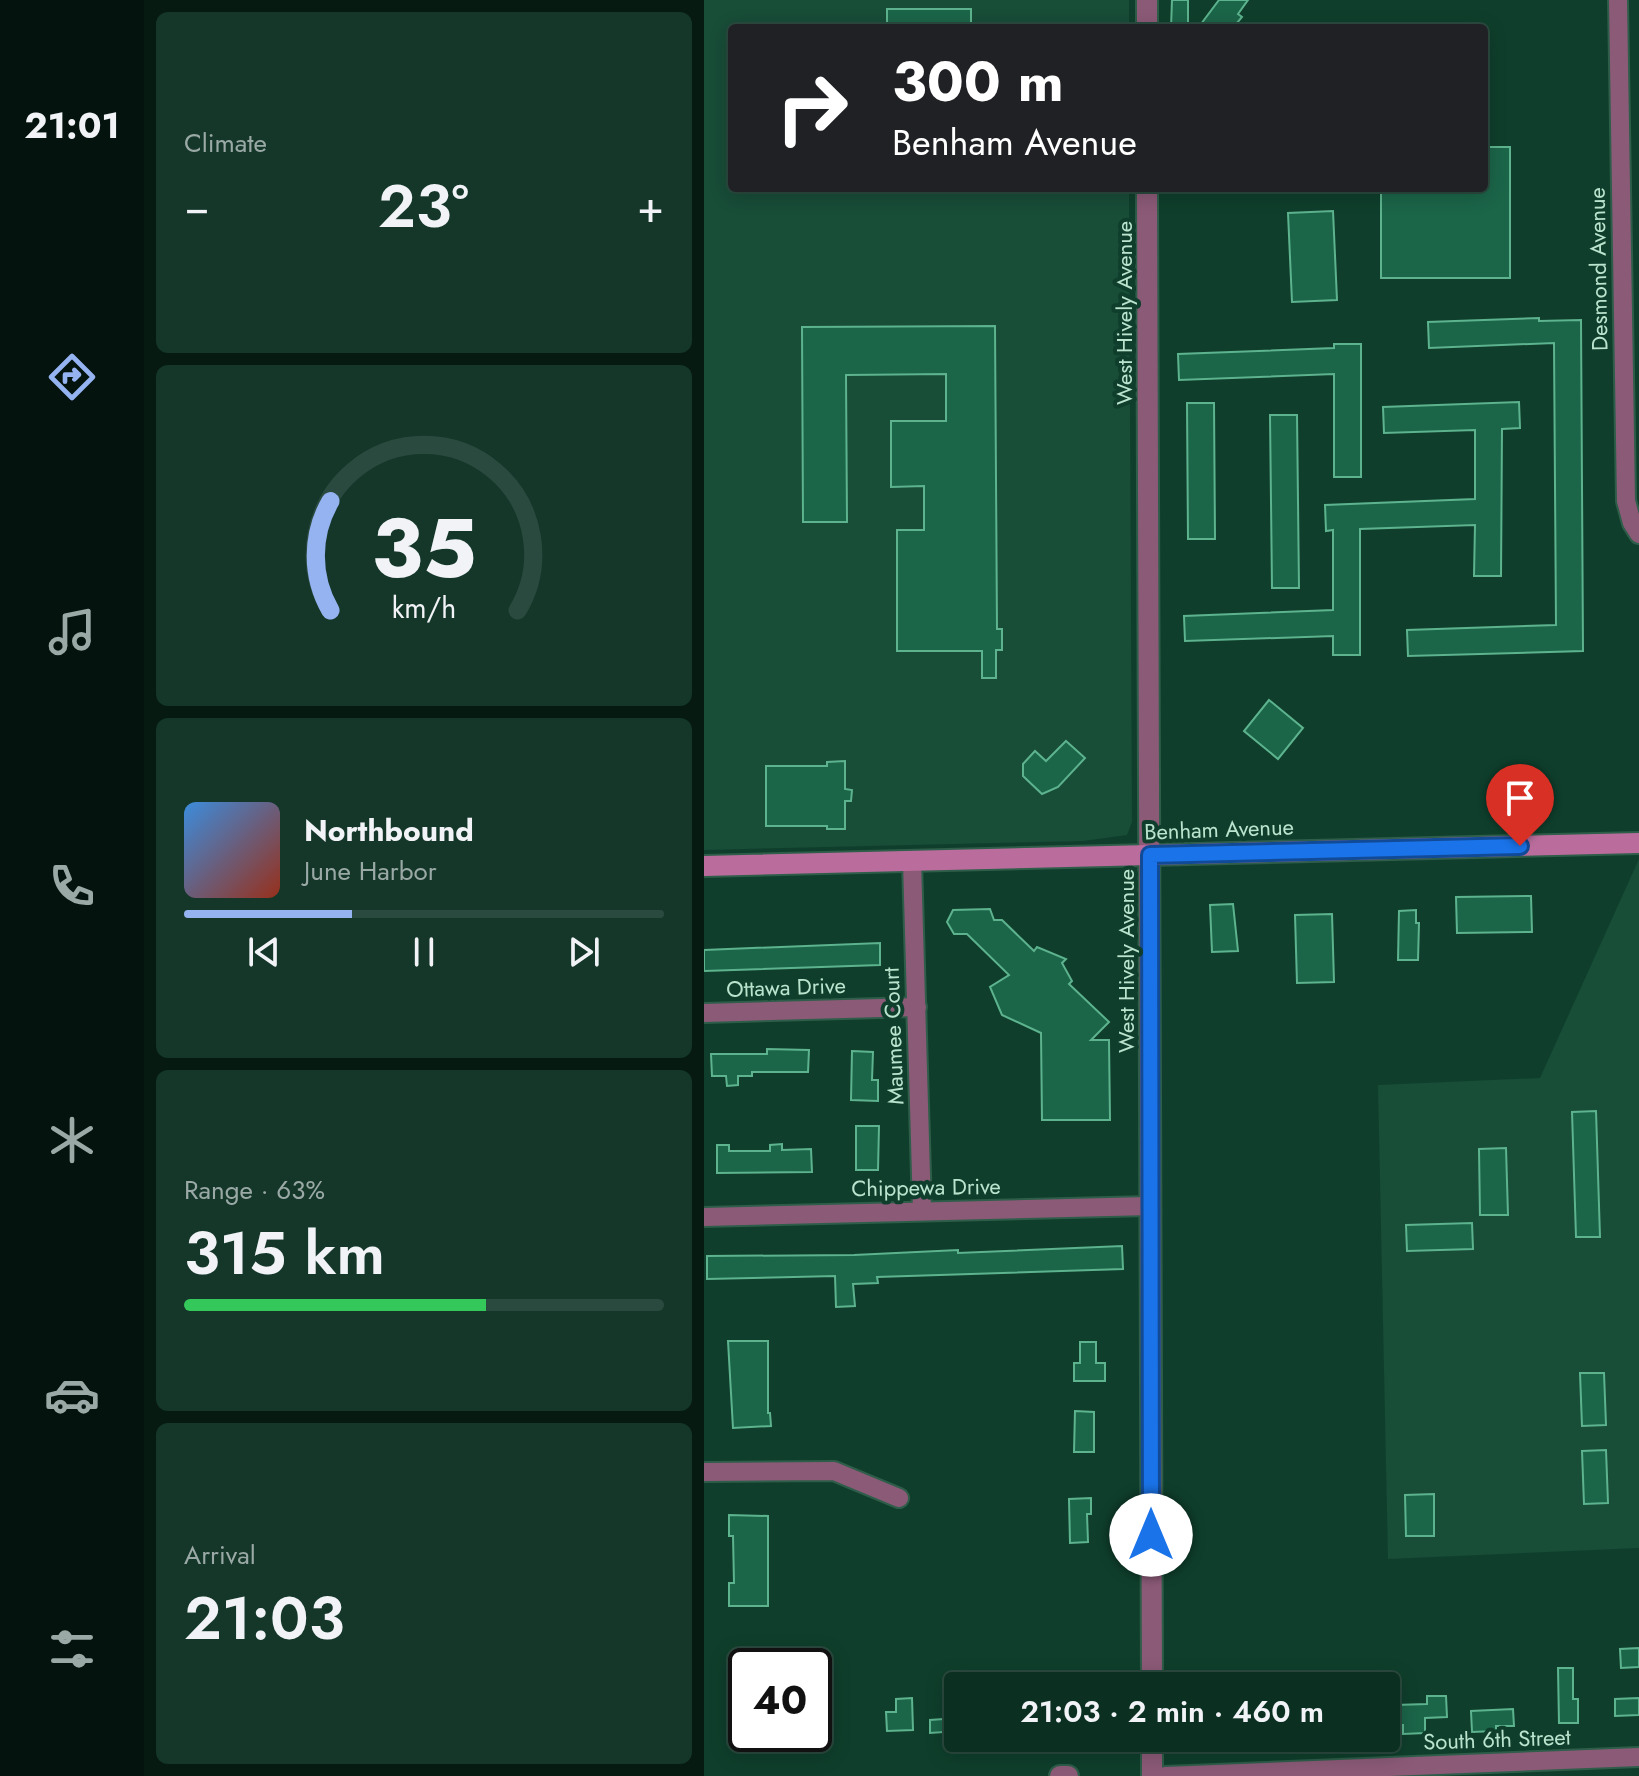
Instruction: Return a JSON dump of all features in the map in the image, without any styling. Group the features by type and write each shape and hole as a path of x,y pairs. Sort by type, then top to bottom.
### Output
{"main road":[{"name":"Benham Avenue","path":"704,866 1639,843"}],"street":[{"path":"1147,0 1147,24"},
{"name":"Desmond Avenue","path":"1618,0 1626,501 1632,523 1639,534"},
{"name":"West Hively Avenue","path":"1147,192 1152,1672"},
{"name":"Maumee Court","path":"912,861 922,1210"},
{"name":"Ottawa Drive","path":"704,1013 917,1007"},
{"name":"Chippewa Drive","path":"704,1217 1150,1206"},
{"path":"704,1472 834,1471 899,1498"},
{"path":"1152,1752 1152,1776"},
{"name":"South 6th Street","path":"1165,1776 1639,1757"},
{"path":"1060,1776 1068,1776"}],"shaded area":[{"path":"704,0 1129,0 1129,24 728,24 728,192 1129,192 1132,822 1127,835 1083,841 704,850"},
{"path":"1639,859 1639,1548 1388,1559 1378,1085 1540,1078"}],"building":[{"path":"1172,0 1188,0 1188,24 1171,24"},
{"path":"1219,0 1248,0 1238,14 1242,17 1236,24 1201,24"},
{"path":"887,9 971,9 971,24 887,24"},
{"path":"1488,147 1510,147 1510,278 1381,278 1381,192 1488,192"},
{"path":"1333,211 1337,300 1292,302 1288,213"},
{"path":"1539,318 1539,321 1581,320 1583,651 1408,656 1407,630 1556,625 1554,343 1429,348 1428,322"},
{"path":"995,326 997,629 1002,629 1002,650 996,650 996,678 982,678 982,651 897,651 897,530 924,530 924,486 891,487 891,421 946,421 946,374 846,375 847,522 803,522 802,327"},
{"path":"1334,344 1361,344 1361,477 1334,477 1334,374 1179,380 1178,354 1334,348"},
{"path":"1519,402 1520,428 1502,429 1501,576 1474,576 1475,525 1360,529 1360,655 1333,655 1333,636 1185,641 1184,616 1333,610 1333,530 1326,531 1325,505 1475,499 1475,430 1384,433 1383,407"},
{"path":"1187,403 1214,403 1215,539 1188,539"},
{"path":"1270,415 1297,415 1299,588 1272,588"},
{"path":"1269,700 1303,728 1278,759 1244,731"},
{"path":"1066,741 1085,758 1058,787 1042,794 1023,776 1023,764 1035,751 1046,761"},
{"path":"845,761 845,789 852,790 851,801 845,801 845,829 766,826 766,766 827,766 827,762"},
{"path":"1531,896 1532,932 1457,933 1456,897"},
{"path":"1233,904 1238,951 1212,952 1210,905"},
{"path":"990,909 994,920 1002,920 1034,951 1037,947 1066,959 1062,963 1072,981 1069,984 1109,1022 1091,1040 1109,1040 1110,1120 1042,1120 1041,1033 1002,1015 990,987 1009,975 967,934 954,934 947,922 953,910"},
{"path":"1416,910 1416,923 1419,923 1418,960 1398,960 1399,911"},
{"path":"1332,914 1334,982 1297,983 1295,915"},
{"path":"880,943 880,965 704,971 704,950"},
{"path":"767,1049 809,1050 808,1072 752,1072 752,1076 738,1076 738,1085 727,1086 726,1076 712,1076 711,1054 767,1054"},
{"path":"852,1051 873,1052 872,1080 878,1080 878,1101 851,1100"},
{"path":"1596,1111 1600,1237 1576,1237 1572,1112"},
{"path":"856,1126 879,1126 878,1170 856,1170"},
{"path":"782,1144 782,1150 811,1149 812,1172 717,1173 717,1145 729,1145 729,1151 770,1151 770,1145"},
{"path":"1506,1148 1508,1215 1480,1215 1479,1149"},
{"path":"1472,1223 1473,1249 1407,1251 1406,1225"},
{"path":"1122,1246 1123,1269 877,1277 878,1283 853,1284 855,1306 836,1307 835,1276 707,1279 707,1256 854,1255 958,1250 958,1253"},
{"path":"728,1341 768,1341 768,1413 771,1426 733,1428"},
{"path":"1080,1342 1096,1342 1096,1363 1105,1363 1105,1381 1074,1381 1074,1363 1080,1363"},
{"path":"1580,1373 1604,1373 1606,1425 1582,1426"},
{"path":"1075,1411 1094,1412 1094,1452 1074,1452"},
{"path":"1606,1450 1608,1503 1584,1504 1582,1451"},
{"path":"1434,1494 1434,1536 1406,1536 1405,1495"},
{"path":"1091,1498 1091,1514 1087,1514 1088,1542 1070,1543 1069,1499"},
{"path":"729,1515 768,1516 768,1606 729,1606 729,1583 734,1583 733,1536 729,1536"},
{"path":"1639,1648 1639,1667 1621,1668 1620,1649"},
{"path":"1558,1668 1573,1668 1573,1699 1578,1699 1578,1723 1559,1723"},
{"path":"1427,1696 1446,1696 1447,1717 1425,1718 1425,1733 1403,1734 1400,1705 1427,1704"},
{"path":"912,1698 913,1730 887,1731 886,1712 896,1712 896,1699"},
{"path":"1639,1698 1639,1715 1615,1716 1615,1699"},
{"path":"1513,1709 1514,1726 1496,1726 1496,1731 1472,1732 1471,1711"},
{"path":"944,1719 944,1732 930,1733 930,1720"}],"route":[{"path":"1151,1535 1150,855 1520,846"}]}
